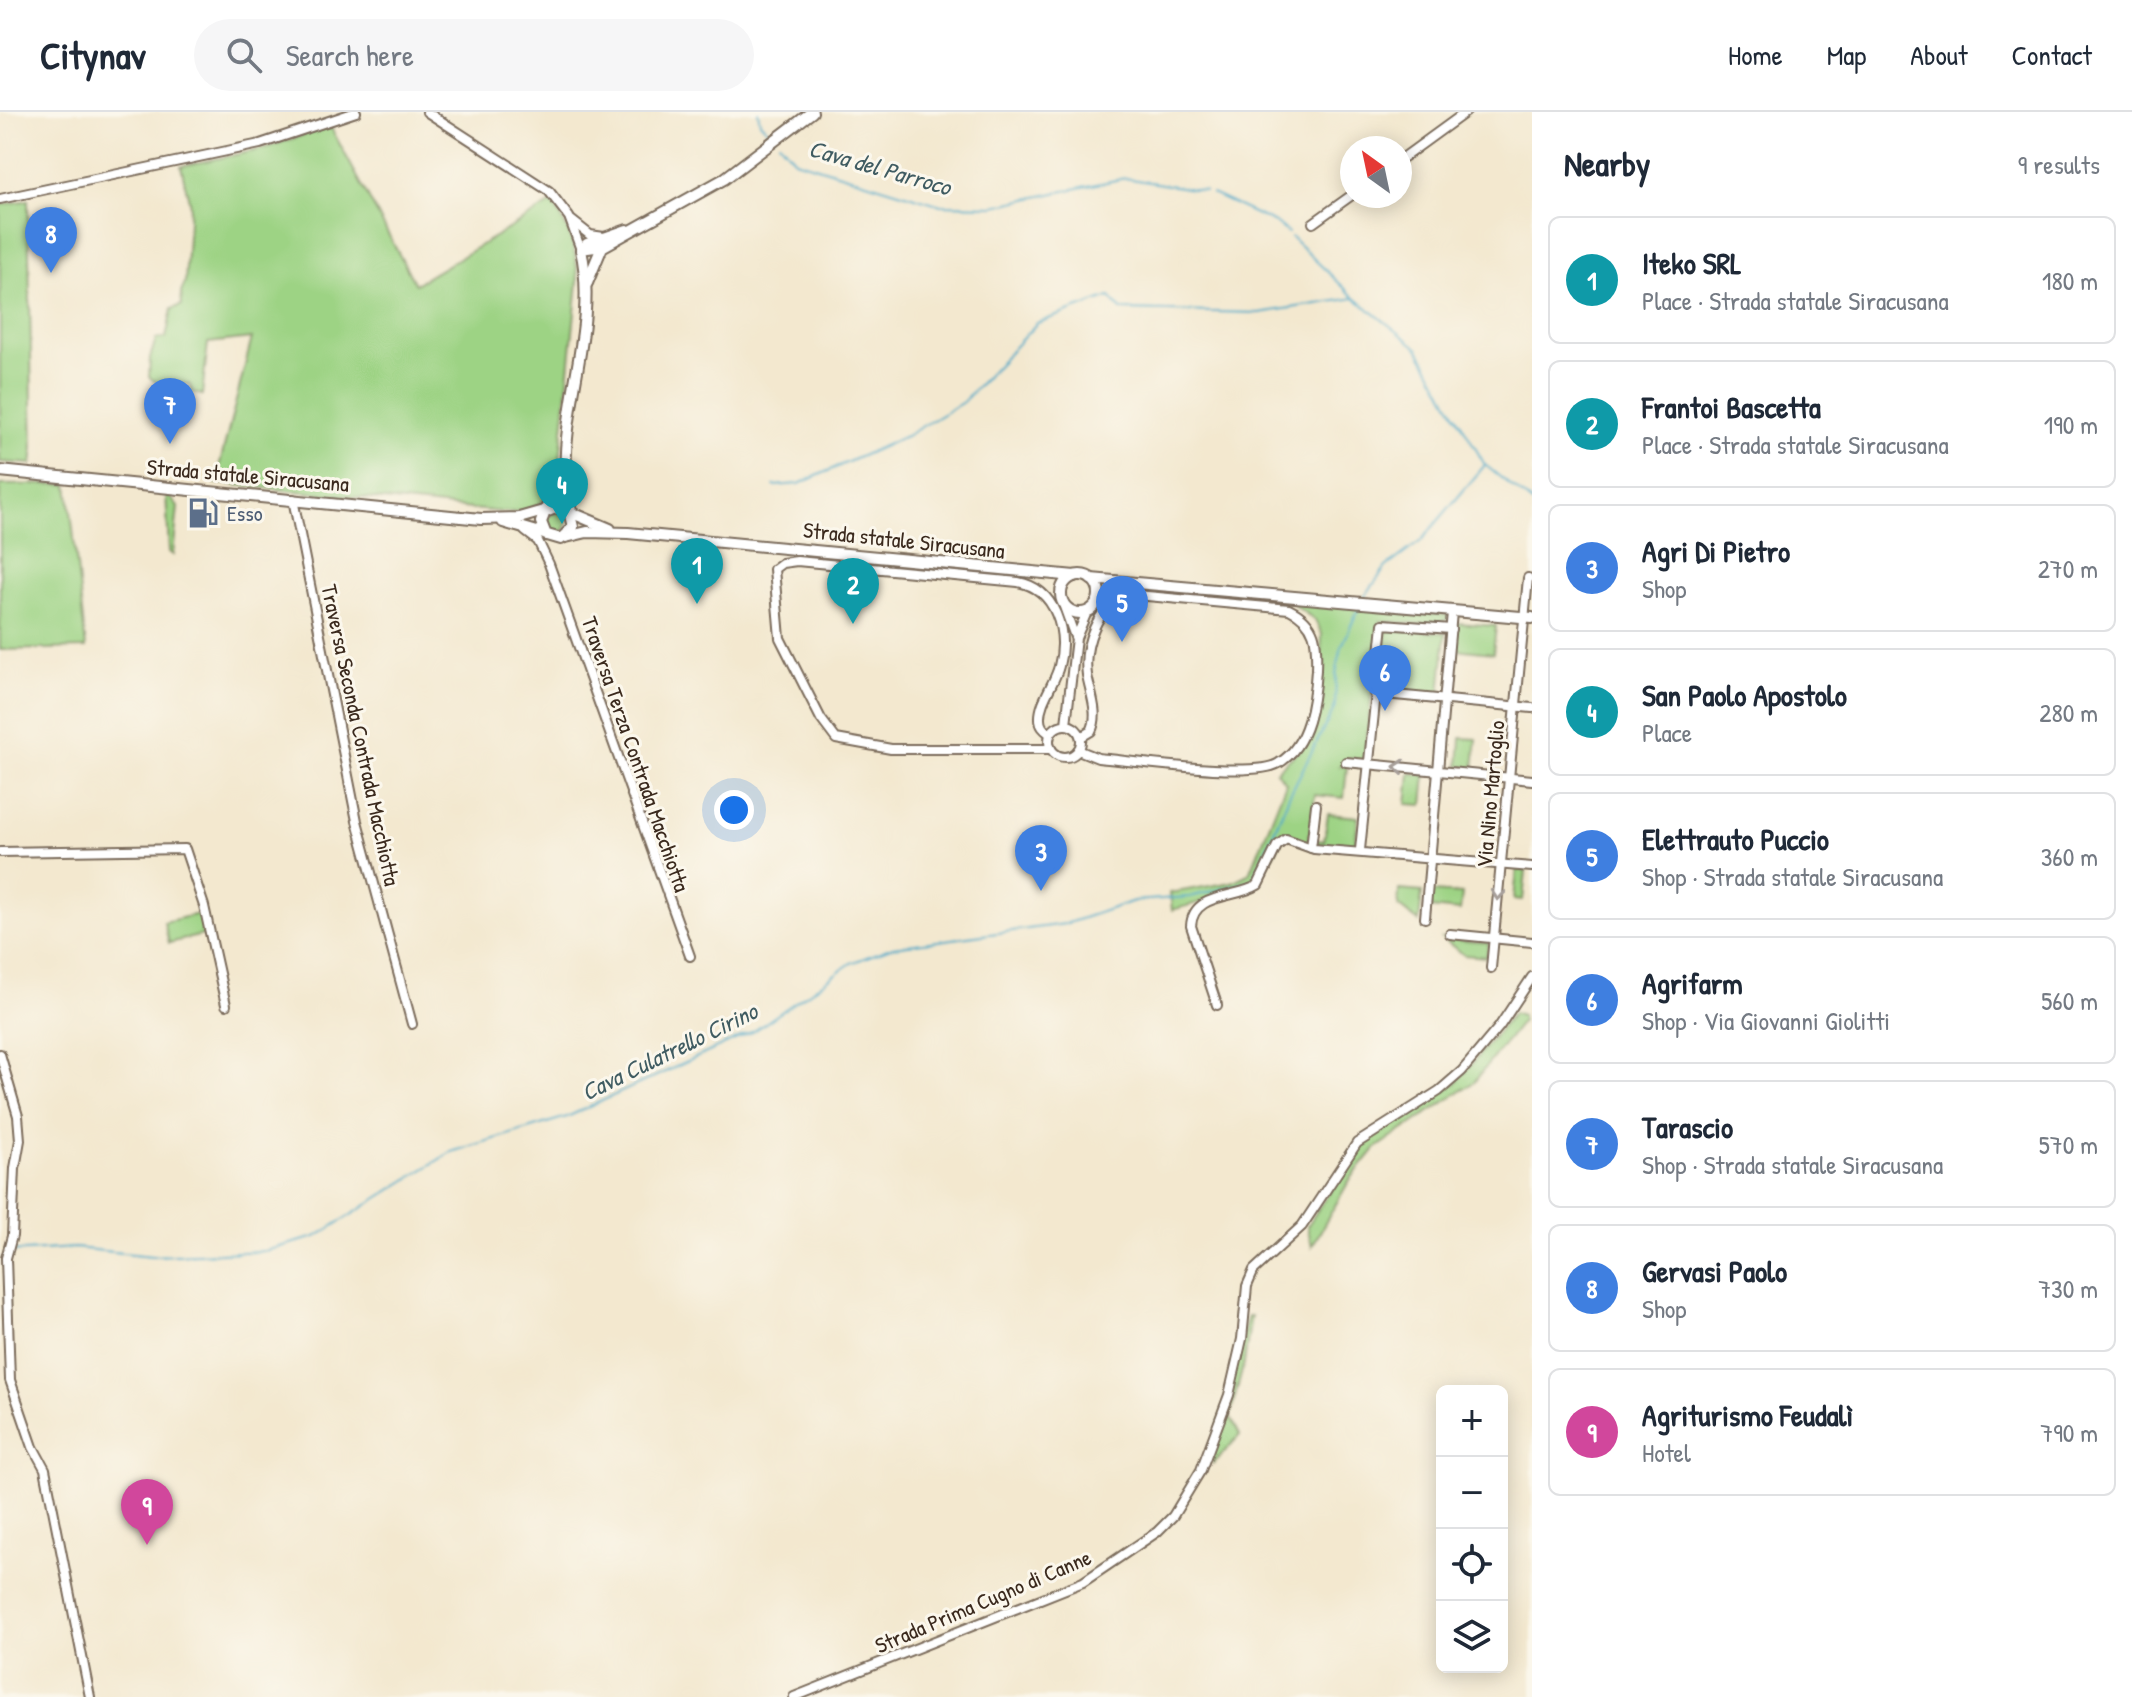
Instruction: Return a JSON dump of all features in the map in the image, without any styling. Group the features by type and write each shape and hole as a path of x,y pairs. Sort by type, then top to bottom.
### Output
{"main road":[{"path":"564,538 573,527 564,471 585,291 581,250 604,242 706,191 772,146 812,112"},
{"path":"585,291 604,242"},
{"name":"Strada statale Siracusana","path":"0,471 493,520"},
{"path":"541,534 545,512 564,471"},
{"path":"493,520 519,518 558,507 601,527 628,533"},
{"path":"493,520 564,538 587,532 628,533"},
{"name":"Strada statale Siracusana","path":"628,533 1075,576"},
{"path":"1034,572 1052,581 1071,611 1092,608 1112,590 1134,583"},
{"path":"1062,599 1065,583 1075,576 1528,620"},
{"path":"1091,579 1099,593 1092,608"}],"street":[{"path":"0,199 260,144 356,112"},
{"path":"427,112 534,178 569,217 590,235 604,242"},
{"path":"1412,151 1466,112"},
{"path":"1313,223 1340,204"},
{"path":"569,217 581,250"},
{"name":"Traversa Seconda Contrada Macchiotta","path":"293,499 357,821 412,1024"},
{"name":"Traversa Terza Contrada Macchiotta","path":"541,534 549,564 690,956"},
{"path":"549,564 550,551 564,538"},
{"path":"1051,749 1050,734 1043,728 1040,718 1059,668 1061,635 1055,611 1038,587 1018,582 797,561 782,563 774,569 780,638 821,719 836,739 891,749 1051,749 1064,757 1078,750 1098,758 1248,770 1278,764 1298,743 1312,711 1317,636 1307,621 1289,609 1125,594 1108,606 1089,645 1087,672 1095,718 1091,731 1081,737 1078,750"},
{"name":"Via Nino Martoglio","path":"1491,968 1516,707 1528,620 1528,578"},
{"path":"1062,599 1076,638"},
{"path":"1066,724 1076,638 1092,608"},
{"path":"1425,918 1452,612"},
{"path":"1360,850 1383,624 1451,629"},
{"path":"1374,693 1532,708"},
{"path":"1050,734 1066,724"},
{"path":"1066,724 1081,737"},
{"path":"1346,762 1532,780"},
{"path":"1311,848 1316,805"},
{"path":"1217,1005 1191,926 1193,914 1209,900 1258,885 1277,846 1286,839 1311,848 1532,867"},
{"path":"0,852 185,849 204,906 226,1005"},
{"path":"1450,934 1532,942"},
{"name":"Strada Prima Cugno di Canne","path":"794,1697 1083,1582 1157,1532 1173,1516 1201,1470 1229,1395 1242,1339 1247,1286 1254,1270 1302,1226 1357,1143 1439,1091 1462,1071 1499,1027 1532,977"},
{"path":"0,1054 18,1116 20,1140 8,1252 10,1380 33,1447 45,1469 90,1697"}],"green space":[{"path":"330,126 415,284 552,203 564,222 574,250 578,282 559,470 551,490 533,508 502,512 215,483 252,338 208,343 202,395 193,393 189,384 156,382 149,377 150,358 156,339 166,338 172,309 182,305 190,205 181,166 259,150"},
{"path":"28,200 32,464 0,462 0,205"},
{"path":"68,484 86,648 0,650 0,485"},
{"path":"166,492 178,507 173,555 169,552"},
{"path":"553,513 561,513 567,523 561,533 553,533 547,527 547,519"},
{"path":"1295,601 1448,615 1447,620 1420,624 1380,621 1364,760 1348,758 1340,766 1347,767 1344,798 1315,795 1308,844 1289,835 1284,837 1257,882 1226,895 1172,910 1170,893 1232,882 1250,873 1286,783 1276,771 1299,751 1319,705 1322,634 1315,620 1294,605"},
{"path":"1458,623 1496,626 1493,653 1455,649"},
{"path":"1387,628 1446,633 1440,694 1384,689 1380,684"},
{"path":"1461,738 1477,739 1474,768 1459,766"},
{"path":"1410,773 1426,775 1423,805 1407,804"},
{"path":"1328,814 1358,817 1355,847 1317,845 1317,840 1324,841"},
{"path":"1517,870 1526,871 1523,900 1514,899"},
{"path":"1399,890 1422,892 1419,922 1398,906"},
{"path":"1432,892 1462,894 1460,911 1430,908"},
{"path":"203,913 207,934 169,943 164,922"},
{"path":"1443,939 1489,943 1486,957 1464,955"},
{"path":"1513,1013 1522,1016 1522,1021 1474,1082 1375,1149 1349,1181 1312,1246 1307,1226 1361,1145 1456,1083"},
{"path":"1248,1316 1251,1316 1244,1363 1230,1416 1240,1435 1213,1464 1211,1451"}],"waterway":[{"name":"Cava del Parroco","path":"758,112 760,122 774,137"},
{"name":"Cava del Parroco","path":"779,142 795,160 941,205 994,206 1125,178 1205,191"},
{"name":"Cava del Parroco","path":"1212,194 1277,224 1288,233"},
{"name":"Cava del Parroco","path":"1291,237 1355,298 1418,348 1485,465 1532,503"},
{"path":"774,486 799,484 906,436 963,402 1037,323 1110,297 1121,310 1259,313 1355,298"},
{"name":"Cava Culatrello Cirino","path":"1363,599 1386,567 1421,541 1485,465"},
{"name":"Cava Culatrello Cirino","path":"9,1252 75,1248 152,1256 265,1251 316,1237 451,1152 567,1117 754,1031 851,963 893,947 1065,924 1134,901 1190,897 1253,881 1289,796 1335,707 1336,674 1342,646 1360,605"}],"place":[{"name":"Gervasi Paolo","path":"51,273"},
{"name":"Tarascio","path":"170,444"},
{"name":"Esso","path":"203,513"},
{"name":"San Paolo Apostolo","path":"562,524"},
{"name":"Iteko SRL","path":"697,604"},
{"name":"Frantoi Bascetta","path":"853,624"},
{"name":"Elettrauto Puccio","path":"1122,642"},
{"name":"Agrifarm","path":"1385,711"},
{"name":"Agri Di Pietro","path":"1041,891"},
{"name":"Agriturismo Feudalì","path":"147,1545"}]}
